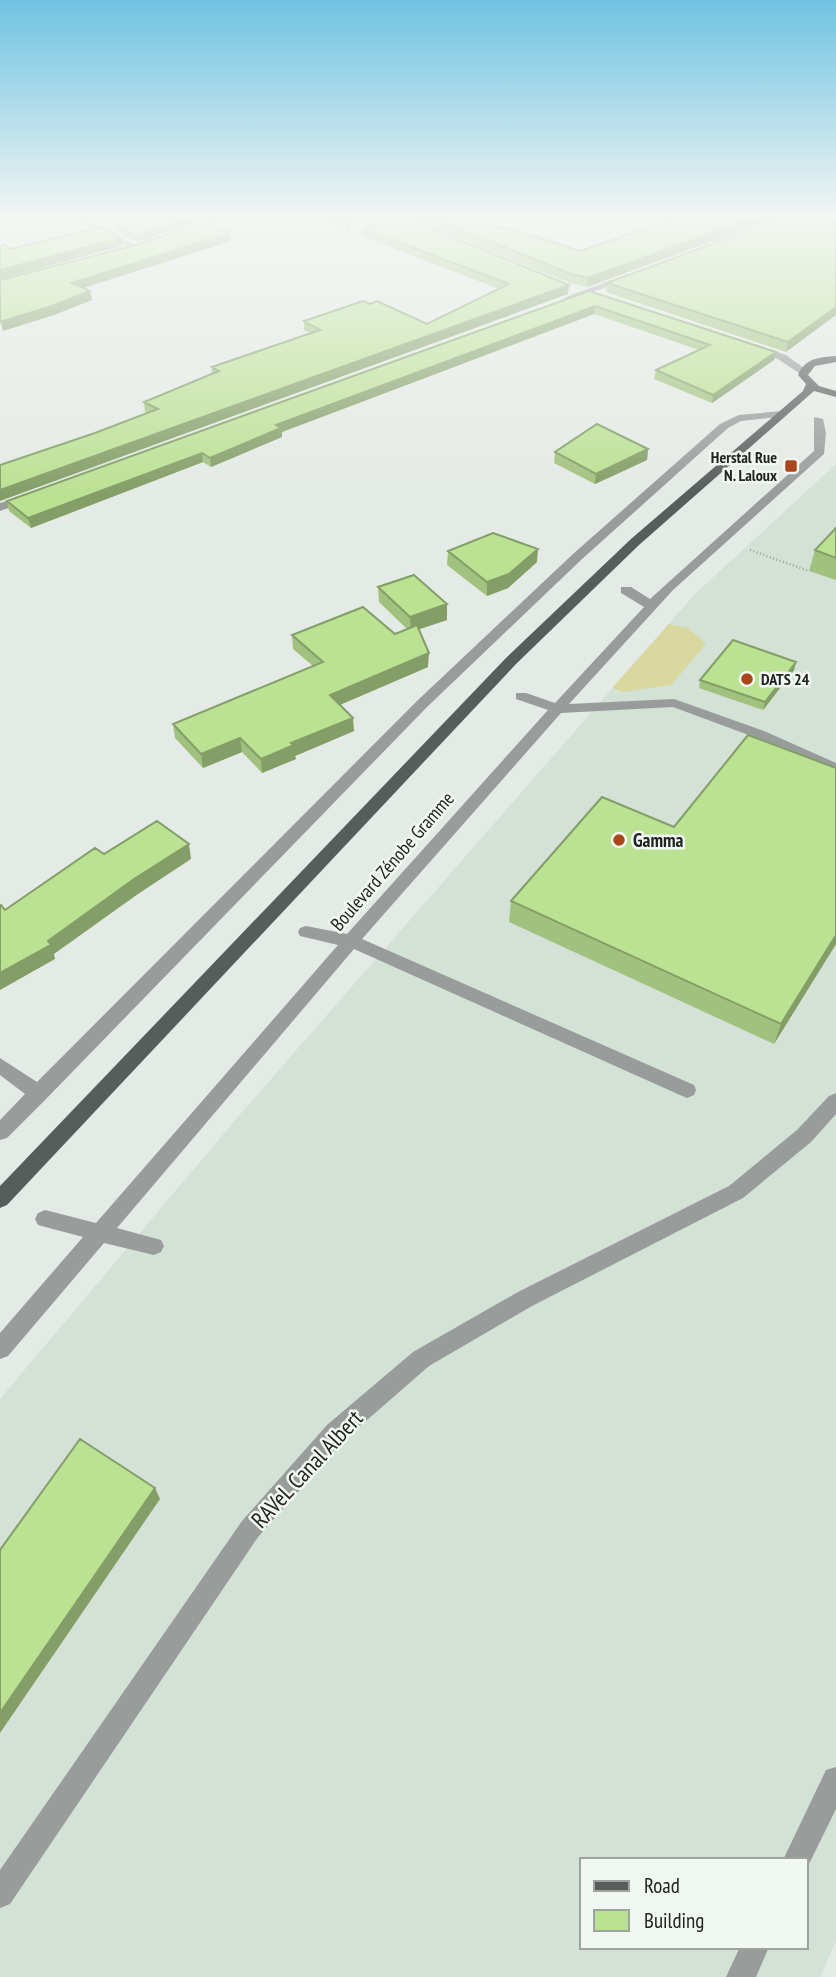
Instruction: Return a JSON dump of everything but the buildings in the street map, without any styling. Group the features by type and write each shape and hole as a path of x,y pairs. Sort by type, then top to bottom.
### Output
{"main road":[{"path":"836,359 810,364 803,371 810,385 836,394"},
{"path":"0,1199 511,661 635,542 808,392 810,385"}],"street":[{"path":"745,344 782,357 803,371"},
{"path":"0,1132 422,704 577,557 724,426 739,418 782,414"},
{"name":"Boulevard Zénobe Gramme","path":"0,1349 351,941 652,606 820,452 821,433 818,419"},
{"path":"0,508 39,494"},
{"path":"626,590 652,606"},
{"path":"521,696 558,709 674,703 759,734 836,769"},
{"path":"306,932 351,941 687,1090"},
{"path":"0,1065 39,1094"},
{"name":"RAVeL Canal Albert","path":"0,1894 250,1528 335,1433 421,1359 525,1299 736,1192 804,1136 836,1101"},
{"path":"45,1219 154,1246"},
{"path":"798,1858 836,1780"},
{"path":"741,1977 754,1949"}],"path":[{"path":"722,541 809,571"}],"shaded area":[{"path":"836,464 836,1941 820,1977 0,1977 0,1399 237,1118 694,595"}],"green space":[{"path":"669,624 688,628 706,644 671,685 623,692 612,688"}],"place":[{"name":"Herstal Rue N. Laloux","path":"791,466"},
{"name":"DATS 24","path":"747,679"},
{"name":"Gamma","path":"619,840"}]}
